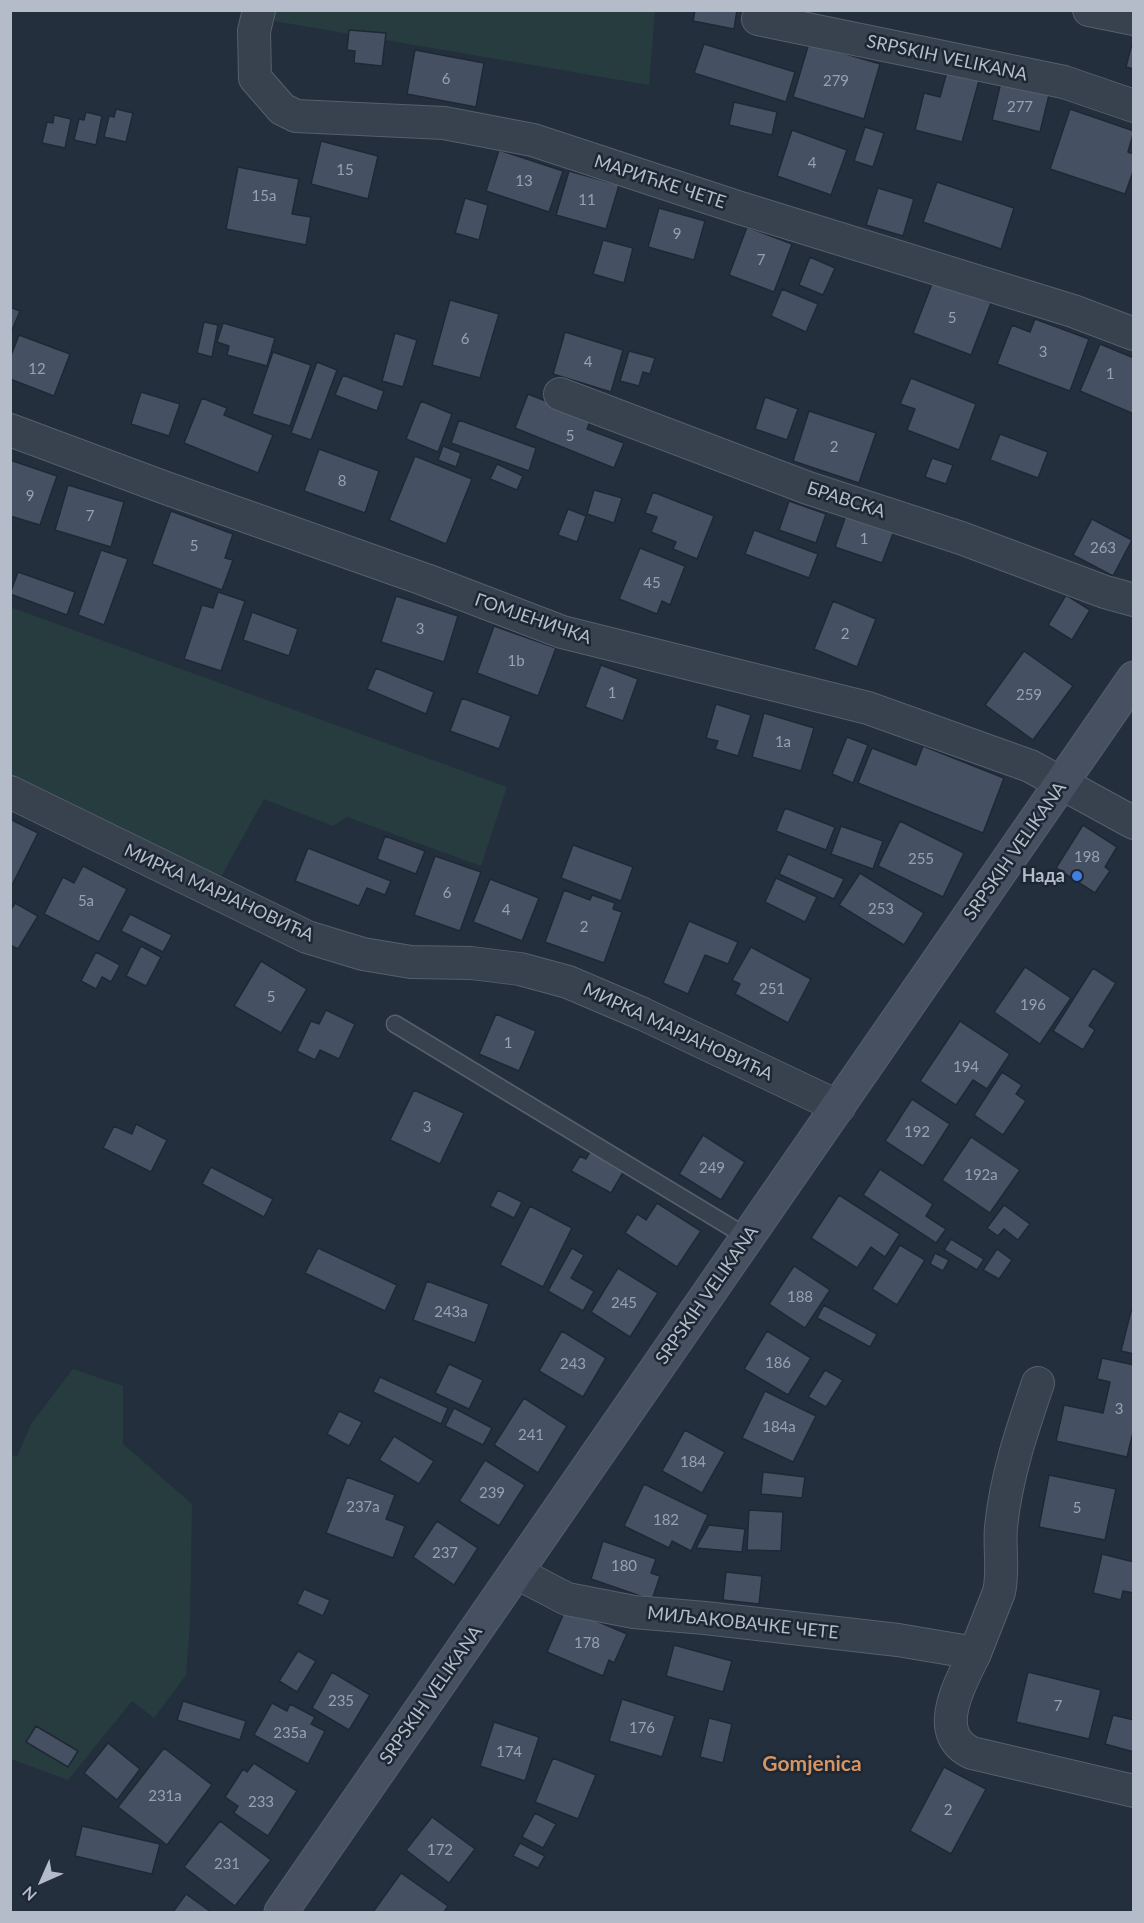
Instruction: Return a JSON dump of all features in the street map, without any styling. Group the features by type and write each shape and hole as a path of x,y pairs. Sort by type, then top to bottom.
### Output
{"main road":[{"name":"SRPSKIH VELIKANA","path":"281,1912 1134,678"}],"street":[{"name":"МАРИЋКЕ ЧЕТЕ","path":"259,10 254,32 255,78 282,109 296,116 444,123 533,140 737,207 1073,311 1134,334"},
{"path":"1089,10 1134,19"},
{"name":"SRPSKIH VELIKANA","path":"758,19 1064,82 1134,106"},
{"name":"БРАВСКА","path":"560,394 808,488 961,538 1105,592 1134,600"},
{"name":"ГОМЈЕНИЧКА","path":"10,430 426,580 562,633 868,708 1030,766 1134,824"},
{"name":"МИРКА МАРЈАНОВИЋА","path":"10,792 307,938 363,954 411,962 471,963 520,969 568,982 643,1014 838,1107"},
{"path":"1038,1383 1021,1433 1009,1480 1001,1528 999,1592 959,1688 951,1716 951,1731 963,1749 972,1753 1134,1791"},
{"name":"МИЉАКОВАЧКЕ ЧЕТЕ","path":"517,1573 567,1599 634,1612 898,1640 975,1653"}],"lane":[{"path":"395,1024 747,1237"}],"green space":[{"path":"270,10 655,11 649,85 268,20"},
{"path":"10,607 507,787 481,866 347,817 333,826 264,799 217,884 11,783"},
{"path":"73,1369 123,1386 123,1444 192,1504 190,1623 186,1675 154,1718 132,1701 68,1780 11,1759 11,1454 17,1457 31,1424"}],"building":[{"path":"695,10 737,10 734,29 693,21"},
{"path":"349,30 386,33 382,66 354,63 355,51 347,50"},
{"path":"809,43 880,64 864,119 793,97"},
{"path":"704,44 795,72 786,102 694,73"},
{"path":"1131,47 1134,48 1134,69 1126,67"},
{"path":"415,50 484,63 476,107 407,94"},
{"path":"948,68 980,77 962,142 915,130 924,93 940,97"},
{"path":"1001,82 1049,95 1040,132 992,120"},
{"path":"734,102 777,112 772,135 729,125"},
{"path":"116,109 133,113 126,142 104,137 109,116 114,117"},
{"path":"1070,109 1134,131 1128,152 1134,154 1134,169 1125,194 1050,169"},
{"path":"86,112 102,116 96,145 74,140 79,119 84,120"},
{"path":"54,115 71,119 65,148 42,143 47,122 53,123"},
{"path":"865,127 884,133 873,167 854,161"},
{"path":"792,130 847,150 831,195 777,176"},
{"path":"321,141 378,156 368,199 311,184"},
{"path":"499,150 563,171 549,212 486,191"},
{"path":"238,167 299,179 292,214 311,217 306,245 226,229"},
{"path":"569,171 619,185 606,229 556,215"},
{"path":"937,182 1014,208 1001,249 923,222"},
{"path":"878,188 914,199 903,236 866,225"},
{"path":"465,198 488,205 479,240 455,233"},
{"path":"659,208 705,221 694,260 648,247"},
{"path":"747,227 792,244 774,292 729,275"},
{"path":"603,240 633,248 624,283 593,274"},
{"path":"810,257 835,268 823,295 799,285"},
{"path":"933,281 991,303 971,355 913,333"},
{"path":"782,289 818,304 806,332 771,316"},
{"path":"450,300 499,314 480,378 432,365"},
{"path":"10,307 20,311 10,335"},
{"path":"1035,319 1089,339 1070,391 997,364 1012,325 1030,332"},
{"path":"204,322 218,325 212,357 197,353"},
{"path":"223,323 275,338 267,366 227,355 229,346 217,342"},
{"path":"565,332 623,350 611,392 553,374"},
{"path":"395,333 417,340 403,387 382,381"},
{"path":"19,335 70,354 54,396 10,379 10,358"},
{"path":"1100,344 1134,358 1134,414 1080,391"},
{"path":"629,351 655,358 650,374 643,372 639,386 620,381"},
{"path":"273,352 311,365 290,426 252,414"},
{"path":"317,362 337,370 311,440 291,433"},
{"path":"343,375 384,391 377,411 335,395"},
{"path":"911,378 976,404 959,450 907,430 915,409 900,404"},
{"path":"141,392 180,404 169,436 131,424"},
{"path":"528,394 591,419 587,429 624,443 614,468 515,428"},
{"path":"765,397 798,409 787,440 755,429"},
{"path":"202,398 227,408 224,415 273,435 258,473 184,443"},
{"path":"421,401 452,414 438,452 406,439"},
{"path":"809,411 876,433 859,483 793,461"},
{"path":"459,420 536,448 529,471 451,443"},
{"path":"1000,434 1048,452 1038,478 990,460"},
{"path":"443,446 461,453 456,467 438,460"},
{"path":"319,449 379,471 365,513 304,491"},
{"path":"415,456 472,479 446,544 389,520"},
{"path":"932,458 953,465 946,484 925,477"},
{"path":"10,460 57,476 40,525 10,516"},
{"path":"497,464 523,476 517,490 490,479"},
{"path":"68,485 124,502 111,547 55,530"},
{"path":"594,490 622,498 614,523 587,514"},
{"path":"653,492 714,516 697,559 673,549 676,542 651,532 657,517 645,513"},
{"path":"789,501 826,514 816,543 779,530"},
{"path":"568,509 586,516 577,542 558,535"},
{"path":"171,511 233,534 225,558 233,560 222,590 152,564"},
{"path":"846,515 894,531 882,563 835,547"},
{"path":"1092,519 1132,540 1113,576 1073,555"},
{"path":"754,530 818,554 809,578 745,554"},
{"path":"640,548 685,566 670,605 662,601 657,614 619,599"},
{"path":"101,550 128,559 104,625 78,615"},
{"path":"18,572 75,592 67,615 10,594"},
{"path":"218,592 245,601 221,671 184,659 202,605 213,608"},
{"path":"1066,595 1090,610 1072,640 1048,625"},
{"path":"396,596 458,616 444,662 381,642"},
{"path":"833,601 876,619 857,667 814,649"},
{"path":"252,612 298,629 289,656 243,640"},
{"path":"494,626 556,648 538,696 477,673"},
{"path":"1024,651 1073,686 1033,740 985,705"},
{"path":"601,665 638,679 623,721 585,707"},
{"path":"376,668 434,692 426,714 367,689"},
{"path":"462,698 511,716 499,749 450,731"},
{"path":"716,704 751,715 738,756 715,749 718,741 706,738"},
{"path":"764,713 814,728 801,771 752,757"},
{"path":"847,737 868,745 853,783 832,774"},
{"path":"923,746 1004,778 983,833 858,783 872,748 916,765"},
{"path":"785,808 835,827 826,850 776,831"},
{"path":"10,819 38,833 10,889"},
{"path":"900,821 964,853 943,897 878,866"},
{"path":"1083,825 1117,847 1105,867 1110,871 1095,893 1056,868"},
{"path":"841,826 883,841 873,869 831,854"},
{"path":"385,836 425,851 416,874 377,859"},
{"path":"573,845 633,867 621,901 561,878"},
{"path":"308,848 391,881 385,895 367,888 359,906 295,881"},
{"path":"788,854 844,879 834,899 779,874"},
{"path":"435,856 481,872 460,931 414,915"},
{"path":"83,866 127,889 99,942 44,914 63,877 74,883"},
{"path":"860,873 924,913 904,945 839,905"},
{"path":"776,878 817,897 805,922 765,902"},
{"path":"490,879 539,898 522,941 473,922"},
{"path":"564,890 590,900 592,895 615,903 613,909 622,912 604,963 545,942"},
{"path":"15,903 38,916 18,949 10,945 10,911"},
{"path":"130,914 172,935 163,952 121,931"},
{"path":"689,921 738,942 728,964 705,955 688,994 663,983"},
{"path":"141,946 161,957 146,986 126,976"},
{"path":"751,947 811,979 788,1023 735,994 740,984 732,980"},
{"path":"96,952 120,965 111,982 102,977 96,989 81,981"},
{"path":"261,961 307,989 281,1033 234,1006"},
{"path":"1025,967 1071,998 1040,1044 994,1012"},
{"path":"1093,968 1116,983 1089,1026 1095,1030 1083,1050 1053,1031"},
{"path":"326,1010 355,1024 339,1059 320,1050 315,1060 297,1051 311,1021 319,1024"},
{"path":"496,1014 536,1031 519,1071 479,1054"},
{"path":"960,1021 1010,1054 987,1089 973,1080 956,1105 920,1081"},
{"path":"1002,1072 1022,1085 1016,1094 1026,1101 1003,1135 974,1115"},
{"path":"414,1090 464,1113 440,1164 390,1140"},
{"path":"912,1099 950,1124 923,1166 885,1141"},
{"path":"136,1124 167,1140 151,1172 103,1148 114,1126 132,1134"},
{"path":"703,1135 745,1162 721,1200 679,1174"},
{"path":"971,1137 1020,1170 990,1213 942,1180"},
{"path":"591,1150 625,1169 611,1193 571,1171 580,1156 586,1159"},
{"path":"211,1167 273,1199 264,1217 202,1184"},
{"path":"880,1169 933,1204 926,1216 946,1229 936,1243 863,1195"},
{"path":"498,1190 522,1202 514,1218 490,1206"},
{"path":"839,1195 900,1234 885,1257 871,1247 857,1268 811,1238"},
{"path":"657,1203 701,1231 677,1267 625,1233 637,1214 646,1220"},
{"path":"1004,1205 1030,1224 1018,1240 1004,1229 998,1236 987,1228"},
{"path":"530,1206 572,1228 543,1287 500,1265"},
{"path":"951,1239 984,1259 977,1270 944,1250"},
{"path":"900,1245 925,1260 897,1305 872,1289"},
{"path":"318,1248 397,1285 385,1311 305,1273"},
{"path":"572,1248 584,1255 571,1278 594,1291 583,1311 548,1291"},
{"path":"997,1249 1012,1260 999,1279 983,1270"},
{"path":"935,1253 949,1260 943,1271 930,1264"},
{"path":"794,1266 830,1290 805,1328 769,1304"},
{"path":"618,1268 658,1293 630,1337 591,1312"},
{"path":"427,1281 489,1304 475,1343 413,1320"},
{"path":"824,1305 877,1334 870,1347 817,1318"},
{"path":"1131,1311 1134,1312 1134,1354 1121,1351"},
{"path":"562,1331 606,1358 583,1397 539,1371"},
{"path":"767,1331 811,1358 788,1395 744,1369"},
{"path":"1102,1358 1134,1365 1134,1428 1127,1457 1056,1441 1064,1405 1103,1413 1110,1382 1097,1379"},
{"path":"449,1364 483,1380 469,1409 435,1393"},
{"path":"825,1370 843,1380 826,1407 808,1397"},
{"path":"380,1377 448,1408 441,1424 373,1392"},
{"path":"765,1391 816,1416 793,1462 742,1438"},
{"path":"524,1398 567,1426 538,1473 494,1445"},
{"path":"454,1408 492,1428 483,1445 445,1426"},
{"path":"339,1411 362,1422 349,1446 327,1434"},
{"path":"685,1430 725,1452 702,1493 662,1471"},
{"path":"394,1436 434,1461 419,1484 379,1460"},
{"path":"485,1460 525,1485 499,1526 459,1501"},
{"path":"763,1472 805,1477 802,1498 761,1494"},
{"path":"1049,1475 1116,1489 1105,1540 1039,1527"},
{"path":"347,1477 395,1495 386,1519 405,1526 393,1558 326,1533"},
{"path":"644,1484 708,1515 691,1551 672,1541 669,1548 624,1526"},
{"path":"749,1510 783,1512 781,1551 747,1550"},
{"path":"437,1521 478,1548 454,1585 413,1557"},
{"path":"709,1525 745,1529 742,1552 696,1548"},
{"path":"603,1541 656,1559 651,1573 660,1576 652,1600 591,1579"},
{"path":"1102,1554 1134,1562 1134,1593 1123,1591 1121,1600 1093,1593"},
{"path":"726,1572 762,1576 759,1604 723,1600"},
{"path":"304,1589 330,1600 323,1616 297,1604"},
{"path":"566,1608 627,1634 614,1663 609,1660 603,1676 547,1652"},
{"path":"674,1645 732,1661 723,1692 666,1676"},
{"path":"298,1651 316,1661 297,1692 279,1681"},
{"path":"332,1672 370,1695 349,1730 312,1708"},
{"path":"1028,1672 1101,1690 1089,1739 1016,1722"},
{"path":"622,1699 675,1716 662,1757 609,1741"},
{"path":"183,1701 246,1721 240,1740 177,1720"},
{"path":"272,1703 287,1711 290,1704 315,1717 311,1724 325,1731 308,1764 254,1735"},
{"path":"1113,1715 1134,1720 1134,1752 1105,1744"},
{"path":"709,1718 732,1724 723,1763 700,1757"},
{"path":"494,1722 539,1737 525,1781 480,1766"},
{"path":"36,1726 78,1751 68,1767 26,1742"},
{"path":"108,1743 140,1769 117,1800 84,1773"},
{"path":"164,1748 212,1785 167,1845 118,1807"},
{"path":"553,1758 596,1775 578,1819 535,1802"},
{"path":"254,1763 297,1791 268,1836 234,1813 238,1806 225,1797 243,1769 247,1772"},
{"path":"944,1767 986,1789 951,1854 910,1831"},
{"path":"535,1813 556,1824 543,1848 522,1837"},
{"path":"432,1817 475,1849 449,1883 406,1850"},
{"path":"220,1821 271,1860 235,1906 184,1867"},
{"path":"82,1826 160,1844 152,1874 75,1856"},
{"path":"520,1843 545,1856 538,1868 513,1856"},
{"path":"401,1873 448,1906 444,1912 373,1912"},
{"path":"186,1894 211,1912 173,1912"}],"place":[{"name":"Нада","path":"1077,876"}],"district":[{"name":"Gomjenica","path":"812,1764"}]}
